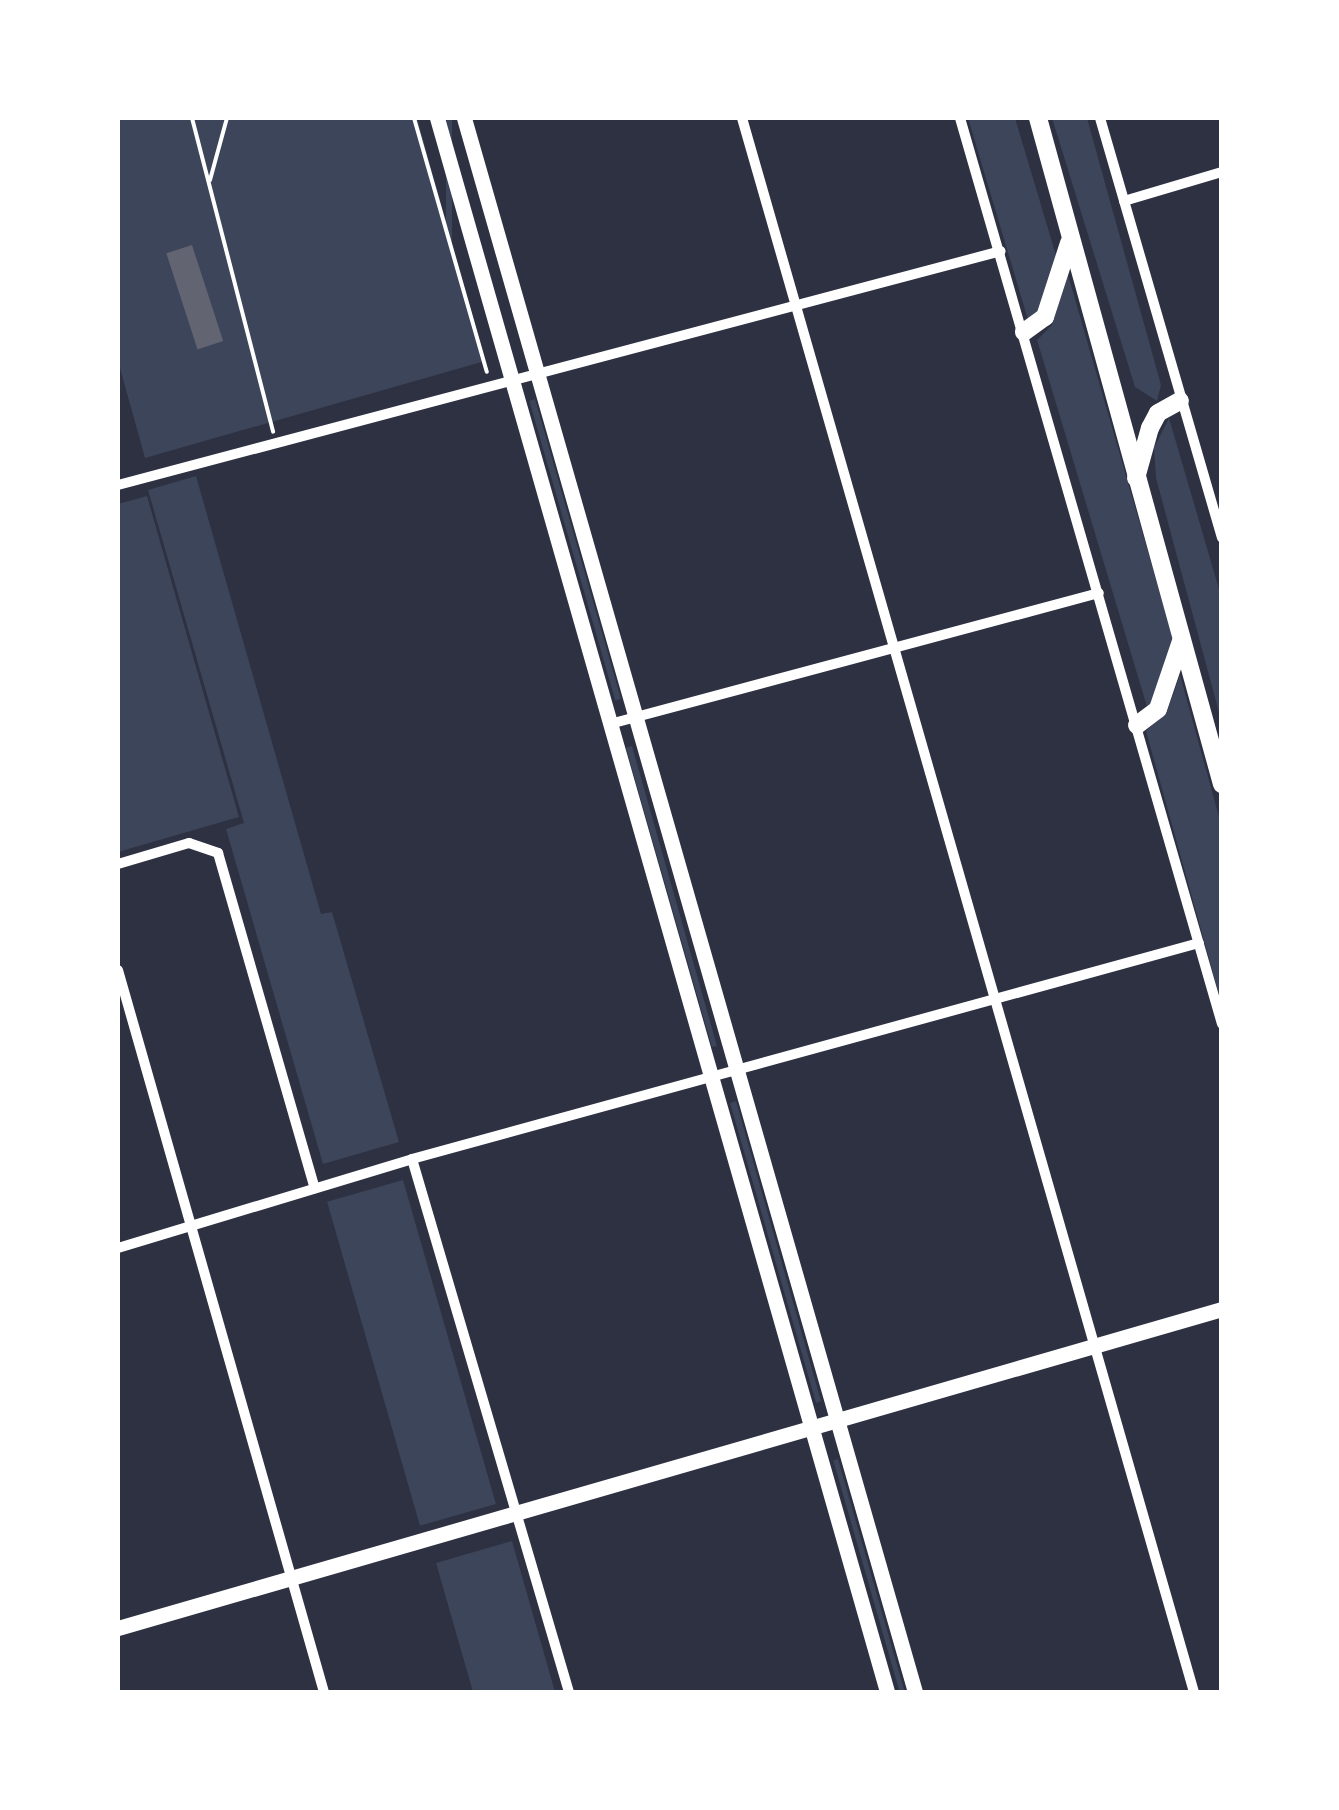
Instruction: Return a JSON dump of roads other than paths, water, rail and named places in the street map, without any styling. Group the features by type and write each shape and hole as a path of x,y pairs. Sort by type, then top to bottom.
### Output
{"main road":[{"path":"437,118 888,1692"},
{"path":"464,118 916,1692"},
{"path":"1035,118 1222,784"},
{"path":"1024,332 1045,317 1069,242"},
{"path":"1136,479 1150,428 1158,414 1180,401"},
{"path":"1137,724 1158,709 1181,640"},
{"path":"118,1628 1222,1309"}],"street":[{"path":"742,118 1194,1692"},
{"path":"960,118 1222,1024"},
{"path":"1100,118 1222,538"},
{"path":"1124,201 1222,172"},
{"path":"118,485 513,383 1001,250"},
{"path":"610,724 1099,593"},
{"path":"118,864 189,843 218,853 315,1188"},
{"path":"118,1248 412,1159 1200,943"},
{"path":"118,970 324,1692"},
{"path":"412,1159 569,1692"}]}
